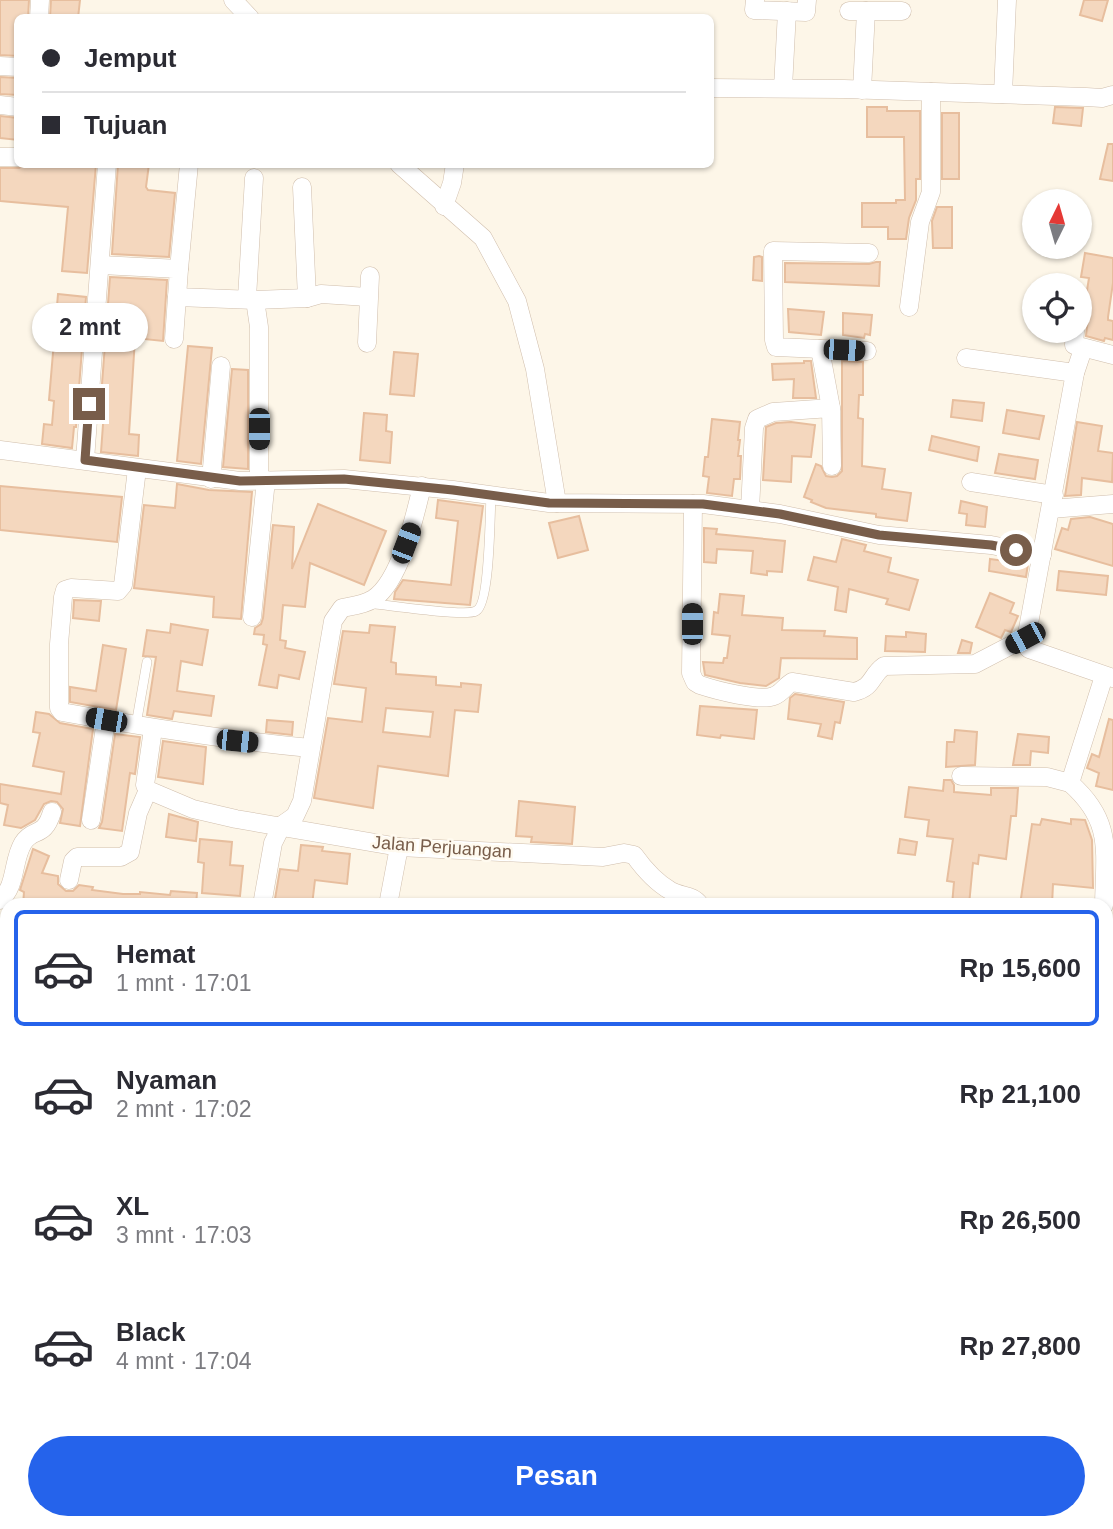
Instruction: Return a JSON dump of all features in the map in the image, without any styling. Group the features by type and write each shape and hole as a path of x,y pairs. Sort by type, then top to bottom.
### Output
{"street":[{"path":"233,0 246,14"},
{"path":"755,0 754,10 787,12 806,12 807,0"},
{"path":"1003,94 1007,0"},
{"path":"862,90 858,11 902,11"},
{"path":"783,88 787,12"},
{"path":"714,88 1102,98 1113,95"},
{"path":"909,307 920,222 931,192 930,92"},
{"path":"85,460 107,168"},
{"path":"174,339 189,168"},
{"path":"403,168 483,238 517,301 535,369 547,502"},
{"path":"444,206 454,168"},
{"path":"252,617 262,480 259,327 251,299 254,178"},
{"path":"302,187 307,298"},
{"path":"867,351 776,347 764,249 869,253"},
{"path":"101,265 179,269"},
{"path":"368,343 370,276"},
{"path":"177,297 307,298 321,294 369,297"},
{"path":"1074,343 1083,349 1113,355"},
{"path":"820,349 831,408 832,466"},
{"path":"1070,783 1108,677 1029,649 1025,645 1025,638 1053,502 1075,373 1083,349"},
{"path":"966,358 1075,373"},
{"path":"211,479 221,366"},
{"path":"750,510 754,428 757,419 774,412 831,408"},
{"path":"0,450 211,479 344,479 547,502 693,504 780,514 879,535 991,545 1042,555"},
{"path":"136,469 123,585 118,591 71,588 65,590 59,645 59,708 62,712 145,727 310,748"},
{"path":"971,482 1053,502 1113,504"},
{"path":"263,898 273,843 282,825 295,816 302,801 333,621 342,608 365,603 376,597 385,586 399,561 413,524 422,486"},
{"path":"693,504 691,673 699,685 765,699 781,692 792,682 854,692 864,690 870,685 884,666 975,664 1025,638"},
{"path":"91,820 106,720"},
{"path":"69,880 73,860 77,857 121,857 130,852 138,813 148,790 144,778 145,727"},
{"path":"961,776 1047,777 1070,783 1087,797 1105,829 1104,898"},
{"name":"Jalan Perjuangan","path":"148,790 193,808 236,818 399,846 603,857 624,853 634,855 645,870 665,887 695,898"},
{"path":"2,898 8,891 24,841 44,831 52,813"},
{"path":"389,898 399,846"}],"lane":[{"path":"365,603 448,612 475,612 480,609 486,583 491,494"},
{"path":"145,727 147,662"}],"building":[{"path":"0,0 29,0 28,14 14,14 14,56 0,55"},
{"path":"51,0 80,0 78,14 50,14"},
{"path":"1084,0 1108,0 1102,21 1080,15"},
{"path":"0,77 14,78 14,95 0,94"},
{"path":"867,107 887,107 887,111 920,111 920,179 916,179 916,200 909,218 906,239 888,239 888,227 862,227 862,203 896,203 896,200 905,200 904,137 867,137"},
{"path":"1055,107 1083,108 1081,126 1053,123"},
{"path":"942,113 959,113 959,179 942,179"},
{"path":"0,116 14,118 14,140 0,138"},
{"path":"1108,144 1113,144 1113,181 1100,179"},
{"path":"0,168 96,168 87,273 62,271 68,207 0,201"},
{"path":"118,168 148,168 148,190 175,193 169,257 112,254"},
{"path":"937,207 952,207 952,248 933,248 932,221"},
{"path":"1092,254 1113,258 1108,320 1113,321 1113,340 1092,338 1092,273 1082,273 1084,259 1092,259"},
{"path":"754,257 762,257 762,281 753,280"},
{"path":"880,262 879,286 785,282 785,263"},
{"path":"110,277 167,280 163,341 135,338 129,434 139,435 138,456 101,452 104,411 100,411"},
{"path":"58,294 86,297 72,448 42,444 44,424 52,425 54,401 49,400"},
{"path":"788,309 824,312 821,335 789,332"},
{"path":"843,313 872,315 870,335 865,334 864,338 843,335"},
{"path":"188,346 212,348 201,464 177,461"},
{"path":"394,352 418,354 414,396 390,394"},
{"path":"811,361 816,398 793,398 794,379 773,380 772,364"},
{"path":"842,361 863,362 863,395 859,395 858,418 863,419 862,466 885,469 882,489 911,493 907,521 826,508 804,497 816,464 821,466 826,476 837,476 842,471"},
{"path":"232,369 248,370 248,469 223,467"},
{"path":"953,400 984,403 982,421 951,417"},
{"path":"1007,410 1044,416 1039,439 1003,433"},
{"path":"364,413 387,415 386,431 392,432 390,463 360,460"},
{"path":"712,419 740,422 740,479 734,479 732,496 707,493 709,477 703,476"},
{"path":"791,422 815,425 811,457 792,456 791,482 763,480 766,427"},
{"path":"1077,422 1102,426 1098,451 1113,453 1112,482 1082,478 1081,495 1065,496"},
{"path":"932,436 979,447 977,461 929,450"},
{"path":"999,454 1038,460 1035,479 995,473"},
{"path":"177,484 209,490 252,492 241,619 213,617 214,597 134,588 144,505 175,508"},
{"path":"0,486 122,497 117,542 0,530"},
{"path":"438,500 483,506 470,605 394,599 403,580 451,585 458,521 436,518"},
{"path":"961,501 987,507 985,527 966,525 967,514 959,513"},
{"path":"318,504 386,531 364,585 310,563 305,607 283,605 280,640 286,641 285,648 305,652 299,679 279,675 277,688 259,685 267,645 263,644 264,635 254,634 263,618 273,525 294,527 292,569"},
{"path":"579,516 588,550 558,558 549,523"},
{"path":"1090,517 1113,524 1113,566 1055,549 1062,528 1068,530 1071,519"},
{"path":"704,528 717,529 716,534 785,541 782,572 767,571 767,575 751,573 753,551 717,549 716,563 704,562"},
{"path":"842,539 866,545 864,551 891,558 888,572 918,580 909,610 886,604 888,599 849,589 846,612 835,610 838,587 808,580 814,557 836,562"},
{"path":"990,559 1028,564 1026,577 989,571"},
{"path":"1059,571 1108,576 1106,595 1057,590"},
{"path":"990,593 1014,603 1010,613 1018,616 1011,632 1005,630 1001,638 976,627"},
{"path":"720,594 744,596 742,615 783,618 782,630 825,631 824,636 857,638 857,659 781,658 779,678 766,686 705,675 703,662 723,663 724,658 727,658 730,636 712,634 714,612 718,613"},
{"path":"74,600 101,601 99,621 73,618"},
{"path":"171,624 208,630 202,665 181,661 177,691 214,696 211,716 174,711 172,719 147,715 156,657 143,656 147,630 170,633"},
{"path":"370,625 395,627 391,662 396,663 396,674 436,677 436,685 481,685 478,712 455,710 448,776 378,766 373,808 314,798 328,718 362,722 366,688 334,684 343,631 369,633","holes":["386,708 433,712 430,737 383,732"]},
{"path":"906,632 926,634 925,652 885,651 886,636 906,637"},
{"path":"962,640 972,643 970,653 958,653"},
{"path":"103,645 126,649 116,710 70,702 70,687 96,691"},
{"path":"795,694 844,702 840,723 835,722 832,739 818,736 821,724 788,719 790,698"},
{"path":"700,706 757,710 754,739 697,735"},
{"path":"36,712 49,714 60,723 93,729 80,826 60,823 63,809 57,802 51,801 44,804 35,820 21,828 4,825 8,805 0,803 0,784 61,794 64,772 33,766 40,733 33,732"},
{"path":"1109,719 1113,720 1113,790 1096,786 1099,773 1087,768 1092,754 1099,757"},
{"path":"267,720 293,722 292,735 266,732"},
{"path":"955,730 977,732 975,765 946,767 947,742 954,742"},
{"path":"115,734 140,737 135,774 130,773 122,831 99,828"},
{"path":"1018,734 1049,737 1048,753 1031,751 1030,765 1013,765"},
{"path":"163,741 206,747 203,784 158,777"},
{"path":"944,780 951,780 954,792 991,795 991,788 1018,788 1016,816 1011,816 1006,859 979,855 978,864 973,863 970,898 953,898 954,882 947,881 953,839 927,836 929,820 905,817 909,787 943,791"},
{"path":"519,801 575,807 572,844 531,842 532,837 516,836"},
{"path":"169,814 198,822 196,841 166,837"},
{"path":"1042,819 1071,824 1071,819 1085,820 1092,840 1093,888 1053,884 1052,898 1021,898 1032,824 1040,825"},
{"path":"200,839 232,842 230,865 243,866 240,896 202,893 204,863 198,862"},
{"path":"900,839 917,842 915,855 898,853"},
{"path":"301,845 323,847 322,851 350,854 347,884 315,880 313,898 275,898 280,869 298,871"},
{"path":"33,849 49,856 42,873 58,876 58,884 66,891 73,891 79,885 93,887 92,890 123,894 140,892 170,895 171,891 197,893 197,898 24,898 24,892 20,890"}],"route":[{"path":"89,404 85,460 136,469 240,481 344,479 422,486 549,503 703,504 780,514 879,535 991,545 1016,550"}]}
